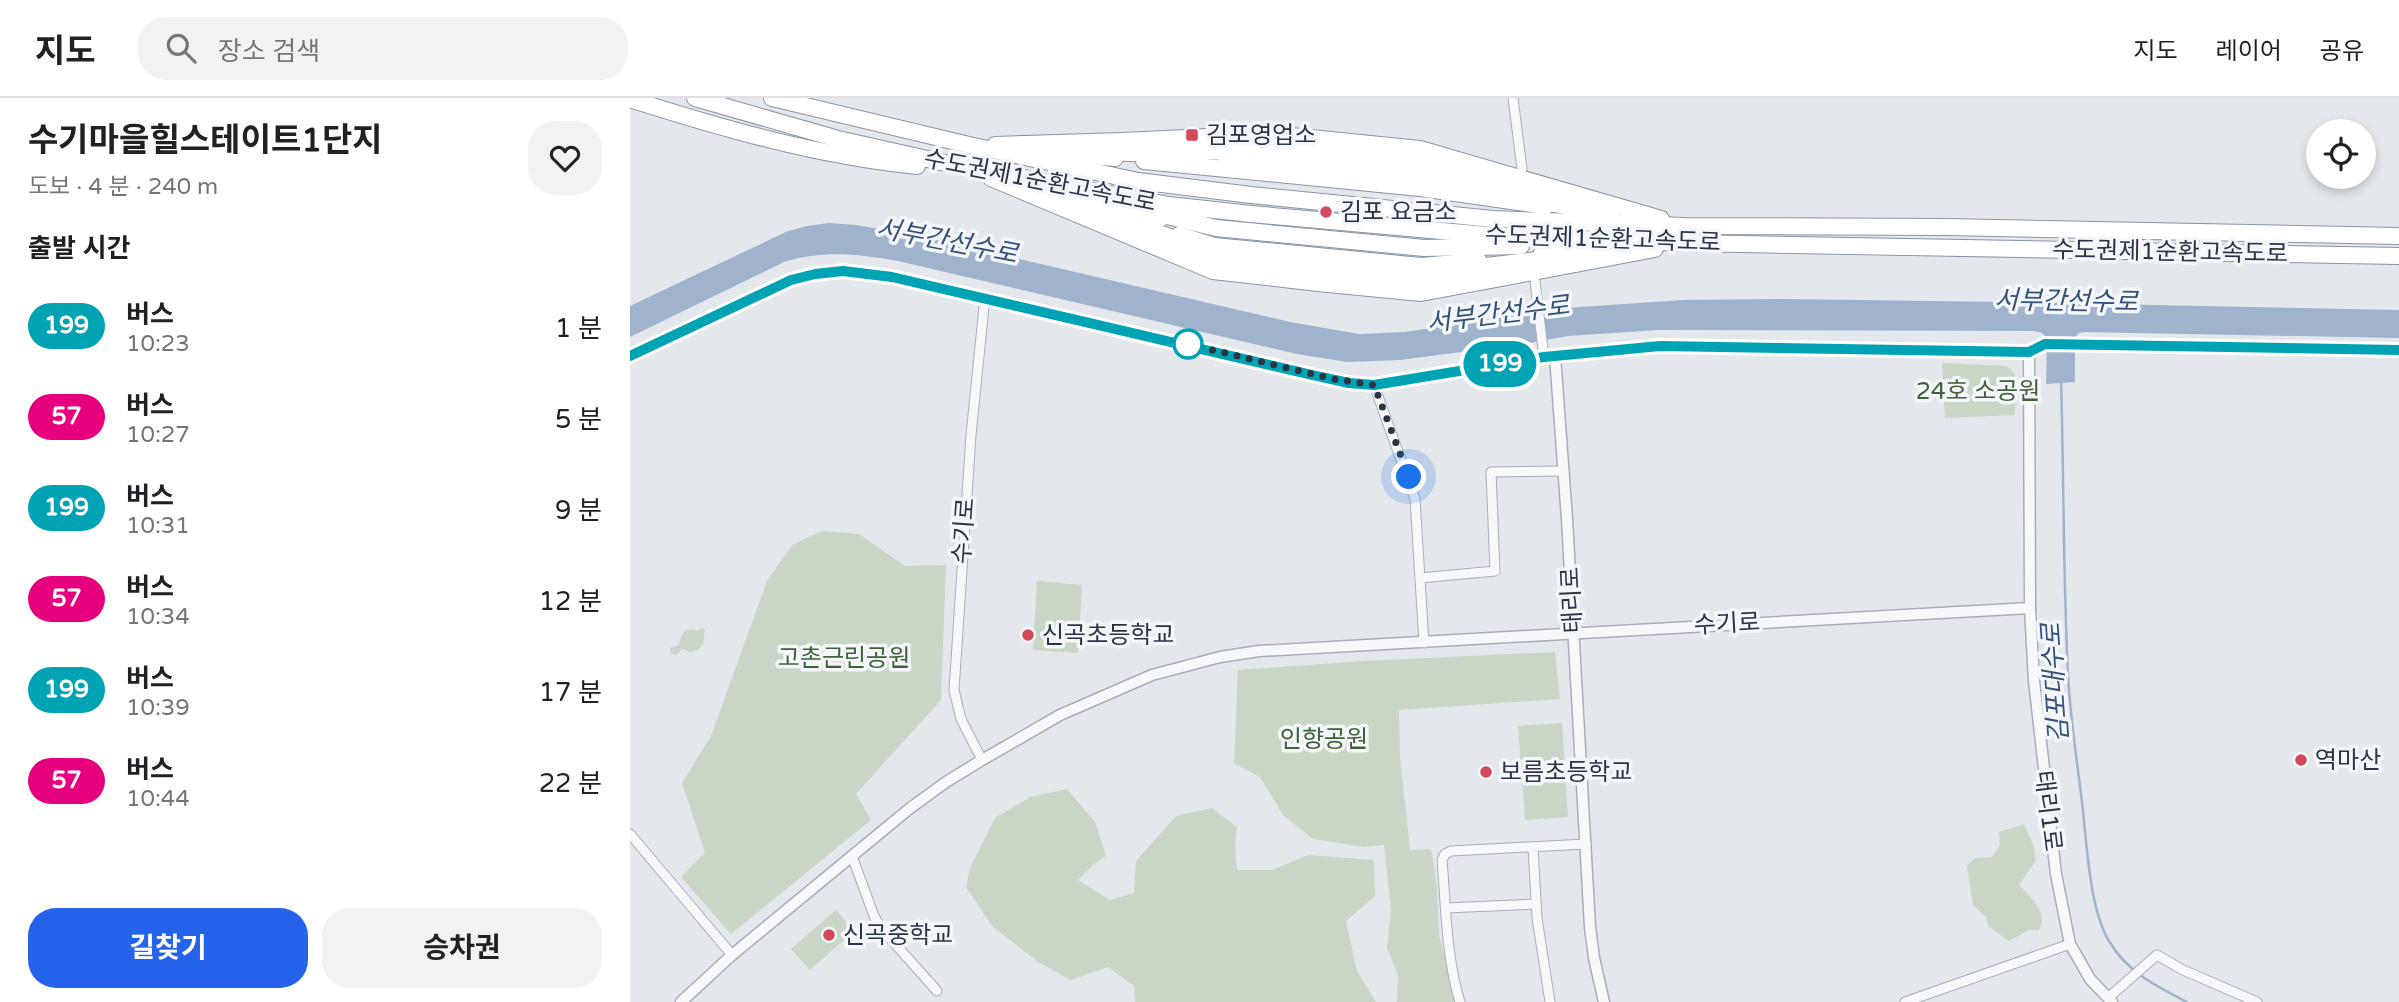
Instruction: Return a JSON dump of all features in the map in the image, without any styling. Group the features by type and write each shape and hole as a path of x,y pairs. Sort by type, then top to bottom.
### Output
{"highway":[{"name":"수도권제1순환고속도로","path":"695,98 838,139 967,167 1192,208 1498,236 1686,243 2399,256"},
{"name":"수도권제1순환고속도로","path":"772,98 1090,172 1192,188 1493,219 1684,226 1946,227 2399,236"},
{"path":"631,99 725,130 821,152 878,162 967,167 1213,233 1422,254 1686,243"},
{"path":"969,145 1122,142 1271,134 1420,149 1684,226"},
{"path":"969,145 1420,188 1684,226"},
{"path":"967,167 1213,271 1318,283 1421,293 1686,243"}],"street":[{"path":"1513,98 1522,169"},
{"path":"630,356 775,287 815,274 857,272 930,284 1312,375 1374,385 1547,353 1660,346 2029,352 2045,344 2399,350"},
{"path":"1535,281 1547,353"},
{"name":"수기로","path":"982,760 961,719 954,690 971,435 985,297"},
{"name":"태리1로","path":"2029,352 2030,608 2040,749 2060,901 2070,944 2090,979 2112,997"},
{"name":"태리로","path":"1547,353 1564,471 1592,948 1604,1002"},
{"path":"1374,385 1415,499 1424,643"},
{"path":"1420,578 1495,571 1491,472 1564,471"},
{"name":"수기로","path":"681,1002 732,955 929,794 982,760 1087,702 1152,675 1185,665 1259,651 2030,608"},
{"path":"630,834 732,955"},
{"path":"1460,1002 1454,978 1446,908 1442,860 1447,852 1586,844"},
{"path":"1533,847 1541,954 1550,1002"},
{"path":"852,856 881,928 937,991"},
{"path":"1446,908 1536,904"},
{"path":"1905,1002 2070,944"},
{"path":"2112,997 2157,955 2183,970 2257,1002"}],"green space":[{"name":"24호 소공원","path":"1942,363 2007,366 2015,374 2015,415 1945,418"},
{"name":"고촌근린공원","path":"822,531 859,534 905,566 946,565 941,700 856,794 871,820 731,934 681,877 705,853 682,783 711,736 767,581 792,545"},
{"path":"1037,581 1082,585 1078,653 1033,650"},
{"path":"701,628 705,630 703,644 698,650 691,652 682,649 677,655 671,654 670,648 679,645 684,632 698,631"},
{"name":"인향공원","path":"1555,652 1560,699 1399,710 1400,757 1410,850 1430,849 1432,853 1437,886 1439,935 1457,1002 1397,1002 1398,975 1387,948 1391,910 1384,845 1364,847 1313,839 1283,815 1260,777 1234,763 1238,670"},
{"path":"1562,723 1568,817 1525,820 1518,726"},
{"path":"1067,789 1095,822 1106,856 1078,880 1110,900 1134,893 1136,861 1176,816 1212,808 1237,827 1237,870 1272,870 1308,855 1374,860 1375,896 1346,921 1357,971 1376,1002 1135,1002 1134,986 1108,967 1071,980 1038,962 992,926 966,887 970,868 995,818 1030,797"},
{"path":"2024,824 2033,844 2036,860 2019,885 2037,905 2041,923 2039,930 2029,930 2009,941 1988,926 1986,917 1973,905 1967,866 1975,858 1992,857 2000,845 1999,832"},
{"path":"836,910 854,931 810,970 791,949"}],"water":[{"path":"829,223 916,235 1290,322 1359,334 1405,332 1565,308 1683,300 1781,299 2399,310 2399,338 2084,332 2078,333 2075,339 2075,382 2046,384 2047,338 2034,331 1658,330 1568,336 1400,360 1347,362 1297,354 898,261 841,254 784,262 630,337 630,306 788,231"}],"waterway":[{"name":"김포대수로","path":"2061,381 2069,691 2093,896 2103,928 2116,952 2133,970 2187,1002"}],"tunnel":[{"path":"1526,199 1533,262"}],"bus line":[{"name":"199","path":"630,356 791,280 829,271 870,274 930,284 1312,375 1374,385 1544,357 1660,346 2029,352 2045,344 2399,350"}],"place":[{"name":"김포영업소","path":"1192,135"},
{"name":"김포 요금소","path":"1326,212"},
{"name":"신곡초등학교","path":"1028,635"},
{"name":"역마산","path":"2301,760"},
{"name":"보름초등학교","path":"1486,772"},
{"name":"신곡중학교","path":"829,935"}],"route":[{"path":"1188,344 1349,383 1374,385 1409,477"}],"water label":[{"name":"서부간선수로","path":"947,241"},
{"name":"서부간선수로","path":"2066,301"},
{"name":"서부간선수로","path":"1498,314"}]}
